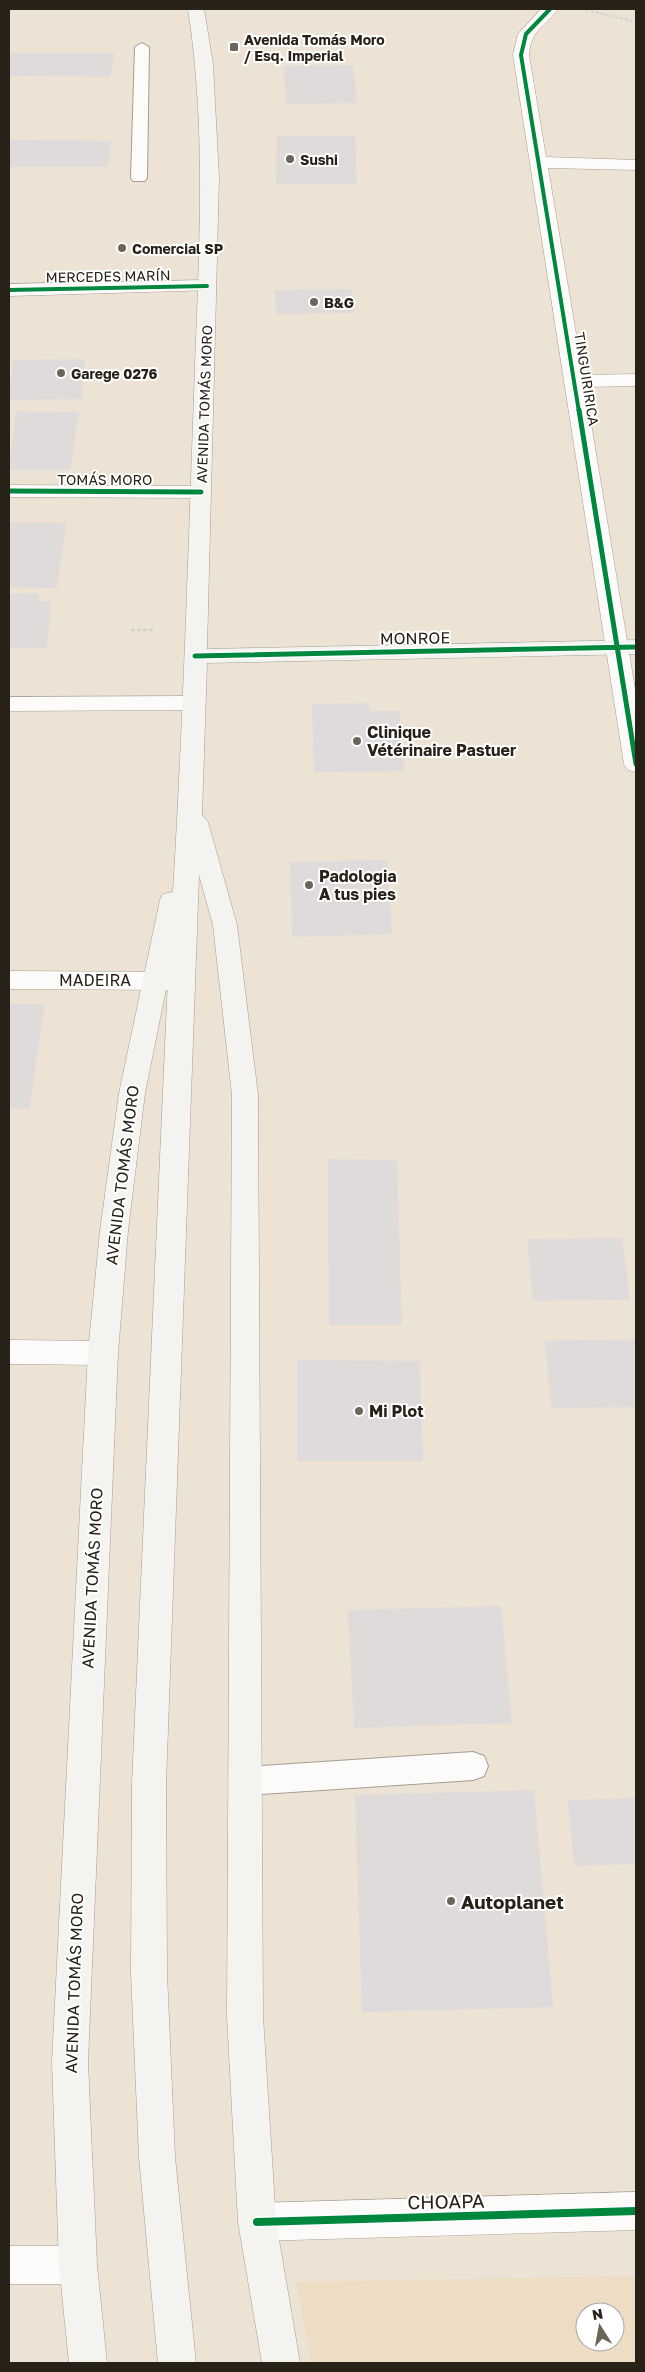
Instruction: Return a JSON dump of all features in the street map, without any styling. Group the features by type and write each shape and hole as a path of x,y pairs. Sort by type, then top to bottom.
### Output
{"main road":[{"name":"AVENIDA TOMÁS MORO","path":"177,2363 157,2157 149,1973 149,1784 167,981 189,800 194,703 210,178 204,64 196,9"},
{"name":"MONROE","path":"195,656 627,647"},
{"name":"AVENIDA TOMÁS MORO","path":"189,800 225,926 244,1095 245,2016 257,2222 281,2363"},
{"name":"AVENIDA TOMÁS MORO","path":"88,2363 78,2265 70,2062 103,1353 122,1163 132,1093 167,981"}],"street":[{"name":"TINGUIRIRICA","path":"550,9 530,29 521,46 574,381 627,647 636,764"},
{"path":"539,162 636,165"},
{"name":"MERCEDES MARÍN","path":"9,290 207,286"},
{"path":"574,381 636,380"},
{"name":"TOMÁS MORO","path":"9,491 201,492"},
{"path":"9,704 194,703"},
{"name":"MADEIRA","path":"9,980 167,981"},
{"path":"9,1352 103,1353"},
{"name":"CHOAPA","path":"257,2222 636,2211"},
{"path":"9,2265 78,2265"}],"lane":[{"path":"139,178 142,47"},
{"path":"246,1781 473,1766"}],"path":[{"path":"582,9 636,22"}],"shaded area":[{"path":"636,2276 636,2363 312,2363 296,2282"}],"building":[{"path":"9,53 114,53 110,77 9,76"},
{"path":"353,65 357,103 286,104 284,66"},
{"path":"277,136 355,136 357,184 276,184"},
{"path":"9,140 111,141 108,167 9,167"},
{"name":"B&G","path":"352,289 354,313 276,314 275,290"},
{"path":"85,359 82,399 9,400 13,360"},
{"path":"16,411 79,412 70,470 9,470"},
{"path":"9,522 66,523 57,588 9,587"},
{"path":"39,593 38,601 51,601 47,648 9,648 9,594"},
{"name":"Clinique Vétérinaire Pastuer","path":"370,703 370,711 400,711 404,771 314,772 312,704"},
{"path":"387,860 392,934 292,937 290,862"},
{"path":"9,1004 45,1004 29,1109 9,1109"},
{"path":"328,1159 397,1160 402,1325 329,1325"},
{"path":"622,1238 630,1300 533,1301 527,1239"},
{"path":"636,1339 636,1407 551,1408 545,1341"},
{"name":"Mi Plot","path":"297,1360 420,1361 423,1461 297,1461"},
{"path":"501,1606 512,1723 354,1728 348,1610"},
{"name":"Autoplanet","path":"534,1790 553,2007 362,2012 355,1795"},
{"path":"636,1798 636,1864 574,1866 568,1800"}],"cycle path":[{"path":"550,9 534,23 526,34 523,40 521,55 636,764"},
{"path":"9,290 207,286"},
{"path":"9,491 201,492"},
{"path":"195,656 636,647"},
{"path":"257,2222 636,2211"}],"place":[{"name":"Avenida Tomás Moro / Esq. Imperial","path":"234,47"},
{"name":"Sushi","path":"290,159"},
{"name":"Comercial SP","path":"122,248"},
{"name":"B&G","path":"314,302"},
{"name":"Garege 0276","path":"61,373"},
{"name":"Clinique Vétérinaire Pastuer","path":"357,741"},
{"name":"Padologia A tus pies","path":"309,885"},
{"name":"Mi Plot","path":"359,1411"},
{"name":"Autoplanet","path":"451,1901"}]}
